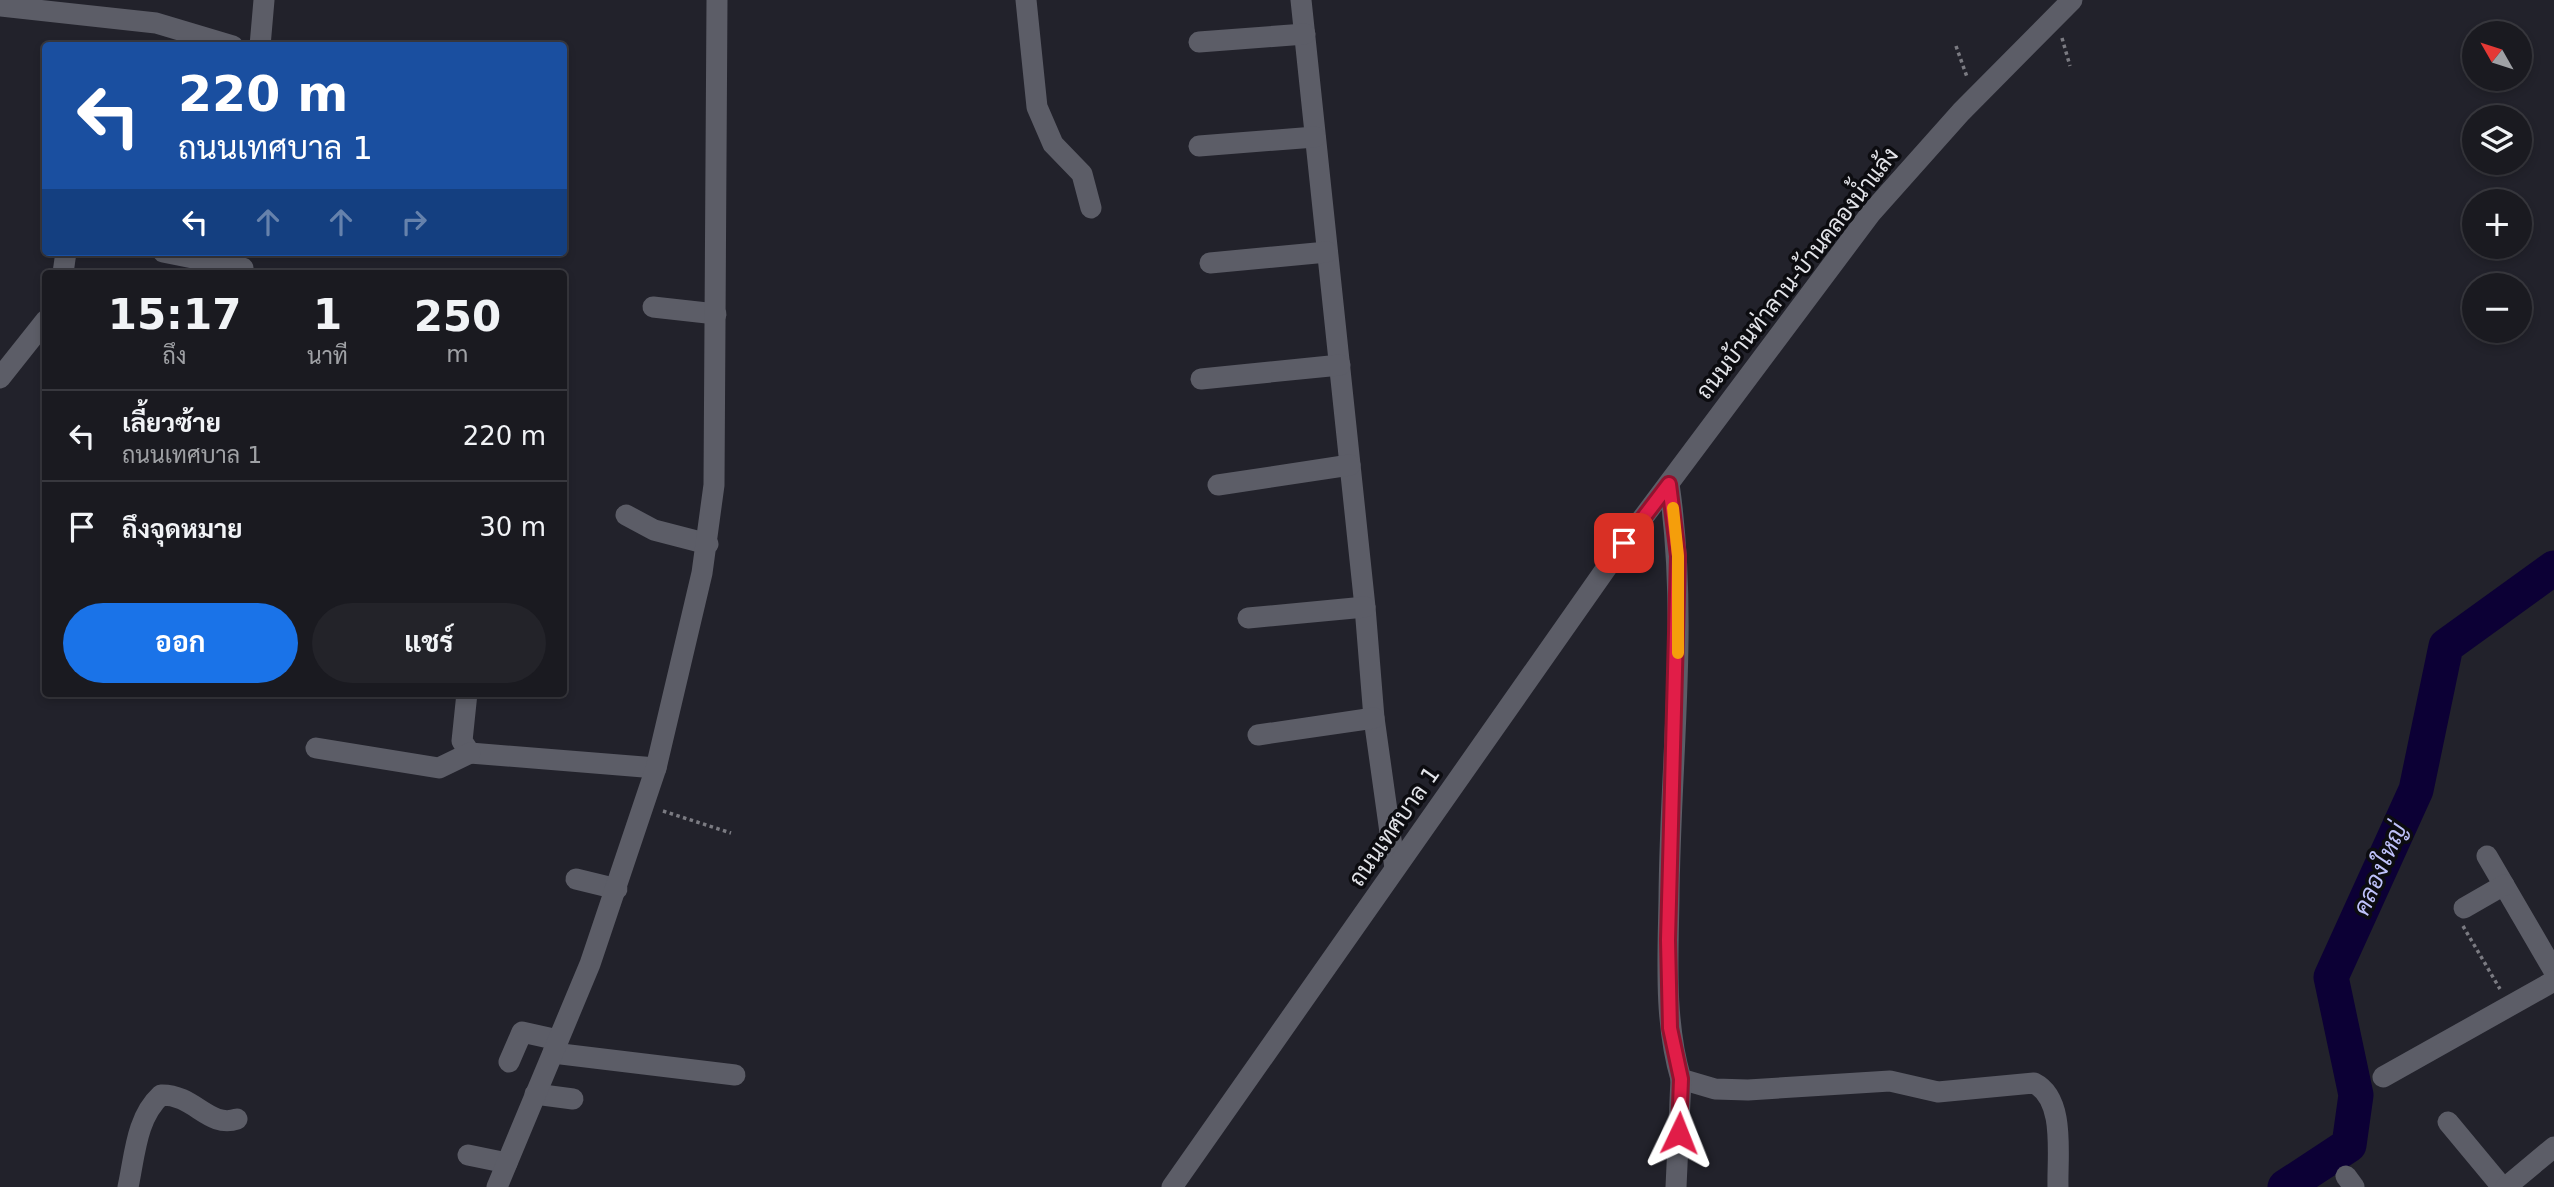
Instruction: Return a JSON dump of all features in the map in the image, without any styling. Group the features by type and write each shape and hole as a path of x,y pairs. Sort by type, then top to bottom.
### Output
{"street":[{"path":"260,42 264,0"},
{"path":"497,1187 617,889 645,804 656,768 708,544 714,485 717,0"},
{"path":"1026,0 1037,107 1053,144 1082,174 1091,208"},
{"path":"1301,0 1365,607 1374,718 1395,868"},
{"name":"ถนนบ้านท่าลาน-บ้านคลองน้ำแล้ง","path":"1665,490 1871,213 1974,99 2072,0"},
{"path":"0,6 156,23 220,42"},
{"path":"1199,42 1305,34"},
{"path":"1199,146 1315,137"},
{"path":"1210,263 1328,252"},
{"path":"190,256 243,264"},
{"path":"653,307 716,314"},
{"path":"0,378 42,325"},
{"path":"1201,379 1340,365"},
{"path":"1219,485 1350,465"},
{"path":"1665,490 1678,556 1679,614 1668,940 1670,1028 1681,1079 1676,1187"},
{"name":"ถนนเทศบาล 1","path":"1172,1187 1624,543 1665,490"},
{"path":"626,515 654,530 708,544"},
{"path":"1248,618 1365,607"},
{"path":"467,697 462,741 470,753"},
{"path":"1258,735 1374,718"},
{"path":"316,748 439,768 470,753 656,768"},
{"path":"2487,856 2554,971"},
{"path":"576,879 617,889"},
{"path":"2462,914 2504,885"},
{"path":"2383,1077 2554,981"},
{"path":"509,1062 522,1032 556,1046 735,1075"},
{"path":"1681,1079 1715,1089 1748,1090 1890,1081 1938,1092 2034,1083 2043,1087 2055,1111 2058,1187"},
{"path":"535,1094 573,1099"},
{"path":"128,1187 142,1123 148,1107 161,1095 176,1095 217,1120 227,1123 237,1119"},
{"path":"2448,1122 2504,1187 2554,1147"},
{"path":"468,1155 507,1163"}],"path":[{"path":"2056,16 2070,66"},
{"path":"1956,46 1974,99"},
{"path":"645,804 731,834"},
{"path":"2462,914 2510,1006"}],"waterway":[{"name":"คลองใหญ่","path":"2285,1187 2349,1145 2356,1095 2331,977 2416,790 2446,646 2554,568"}],"slow traffic":[{"path":"1673,508 1678,556 1678,653"}],"route":[{"path":"1624,543 1669,484 1678,556 1679,614 1668,940 1670,1028 1681,1079 1679,1133"}]}
